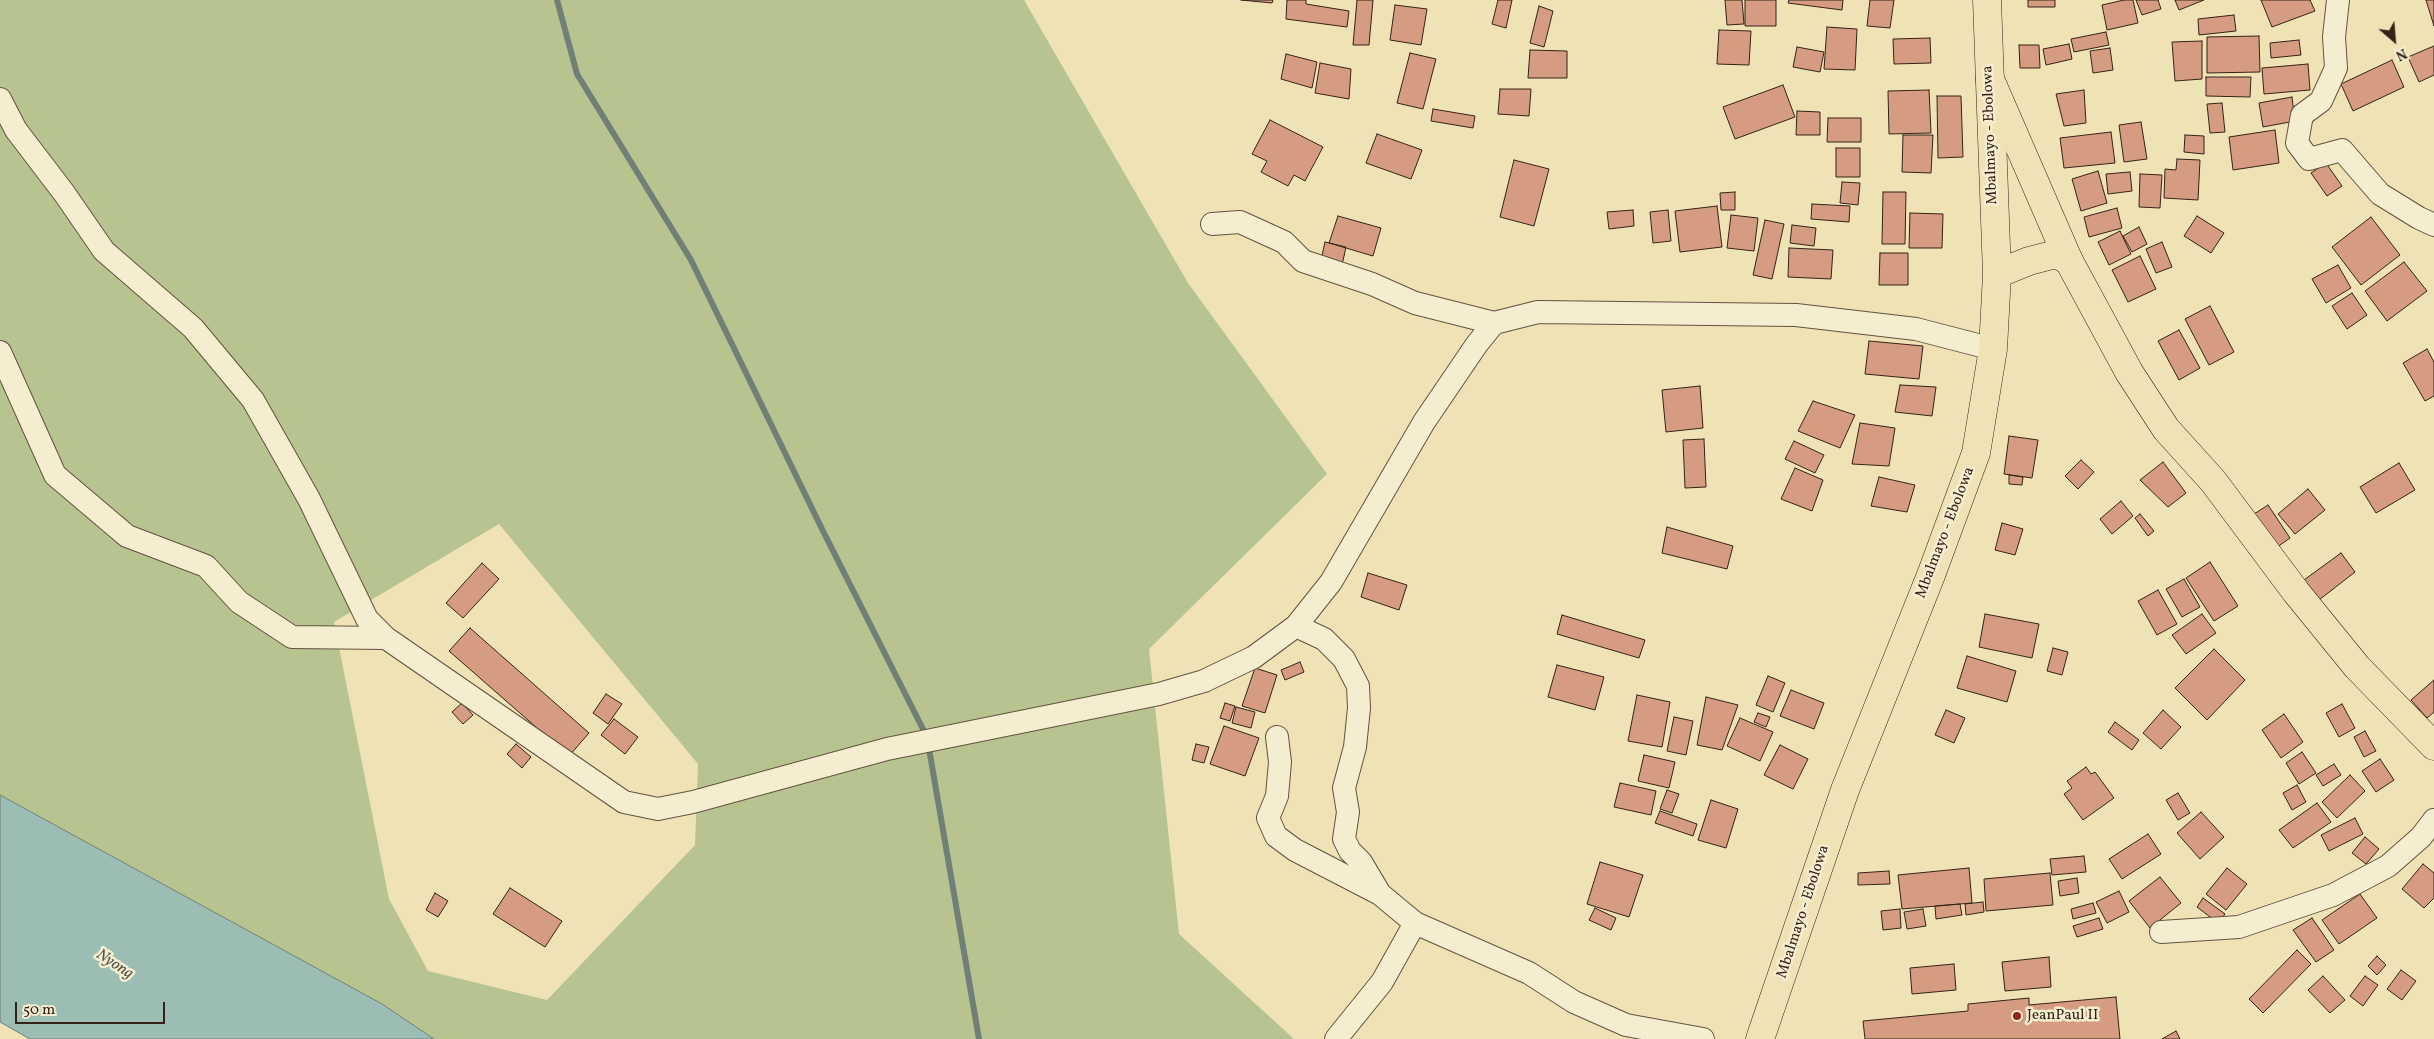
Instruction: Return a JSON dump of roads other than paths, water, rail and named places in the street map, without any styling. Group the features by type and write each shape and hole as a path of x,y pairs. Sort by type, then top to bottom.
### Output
{"main road":[{"name":"Mbalmayo - Ebolowa","path":"1760,1039 1845,790 1976,453 1993,349 1997,274 1988,74 1987,0"},
{"path":"1988,74 2069,261 2129,372 2166,429 2213,481 2296,592 2357,667 2434,746"},
{"path":"1997,274 2029,261 2056,254 2069,261"}],"street":[{"path":"2338,0 2334,37 2336,68 2321,100 2302,115 2297,143 2309,159 2342,150 2380,194 2434,225"},
{"path":"0,99 16,130 64,193 104,251 193,328 253,400 309,499 367,619 386,638 624,802 658,809 693,802 887,749 1159,694 1204,681 1254,657 1296,626 1331,582 1424,422 1477,344 1494,323"},
{"path":"1212,224 1240,222 1284,242 1303,261 1372,284 1415,304 1494,323 1538,312 1796,315 1916,330 1993,349"},
{"path":"0,352 55,474 127,536 206,566 239,602 292,637 386,638"},
{"path":"1296,626 1324,638 1344,659 1358,686 1359,708 1355,748 1344,788 1348,812 1344,839 1350,851 1362,862 1380,894"},
{"path":"1276,737 1280,762 1277,796 1268,818 1276,836 1295,850 1380,894 1415,923 1529,973 1574,1002 1626,1025 1703,1039"},
{"path":"2161,932 2239,927 2333,895 2388,866 2421,837 2434,820"},
{"path":"1336,1039 1382,982 1415,923"}],"water":[{"name":"Nyong","path":"0,795 382,1004 434,1039 30,1039 0,1022"}],"waterway":[{"path":"557,0 577,74 691,260 823,531 927,737 979,1039"}],"place":[{"name":"JeanPaul II","path":"2017,1016"}]}
